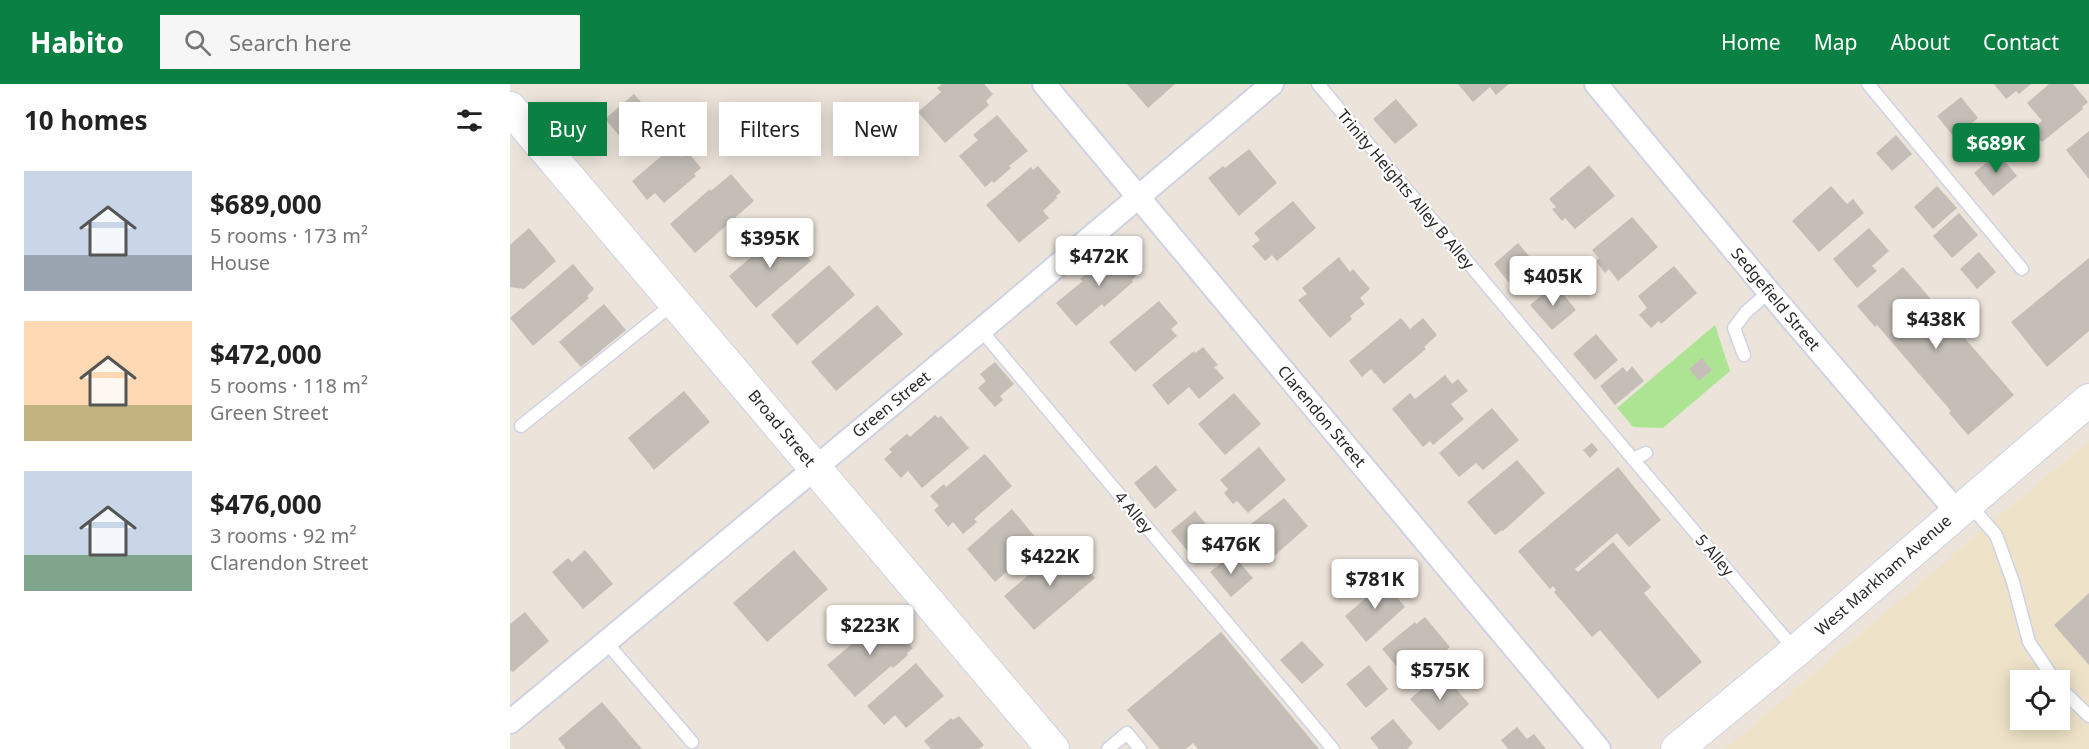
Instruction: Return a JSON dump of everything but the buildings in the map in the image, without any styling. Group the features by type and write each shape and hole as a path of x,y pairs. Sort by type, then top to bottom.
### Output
{"street":[{"name":"Clarendon Street","path":"1044,84 1599,749"},
{"name":"Green Street","path":"510,722 981,330 1272,84"},
{"name":"Sedgefield Street","path":"1596,84 1769,292 1963,507"},
{"name":"Broad Street","path":"510,108 1053,749"},
{"name":"West Markham Avenue","path":"1677,749 1796,651 2089,400"}],"lane":[{"name":"Trinity Heights Alley B Alley","path":"1318,84 1633,459"},
{"path":"1868,84 2022,269"},
{"path":"1744,355 1734,328 1746,312 1769,292"},
{"path":"521,426 675,303"},
{"name":"4 Alley","path":"981,330 1333,749"},
{"path":"1633,459 1646,453"},
{"name":"5 Alley","path":"1633,459 1796,651"},
{"path":"1963,507 1996,535 2013,582 2029,642 2048,670"},
{"path":"606,642 692,742"},
{"path":"2070,698 2089,716"},
{"path":"1108,749 1127,734 1140,749"}],"shaded area":[{"path":"2089,441 2089,749 1725,749 1965,545"}],"green space":[{"path":"1715,325 1730,371 1663,428 1633,427 1617,408"}]}
